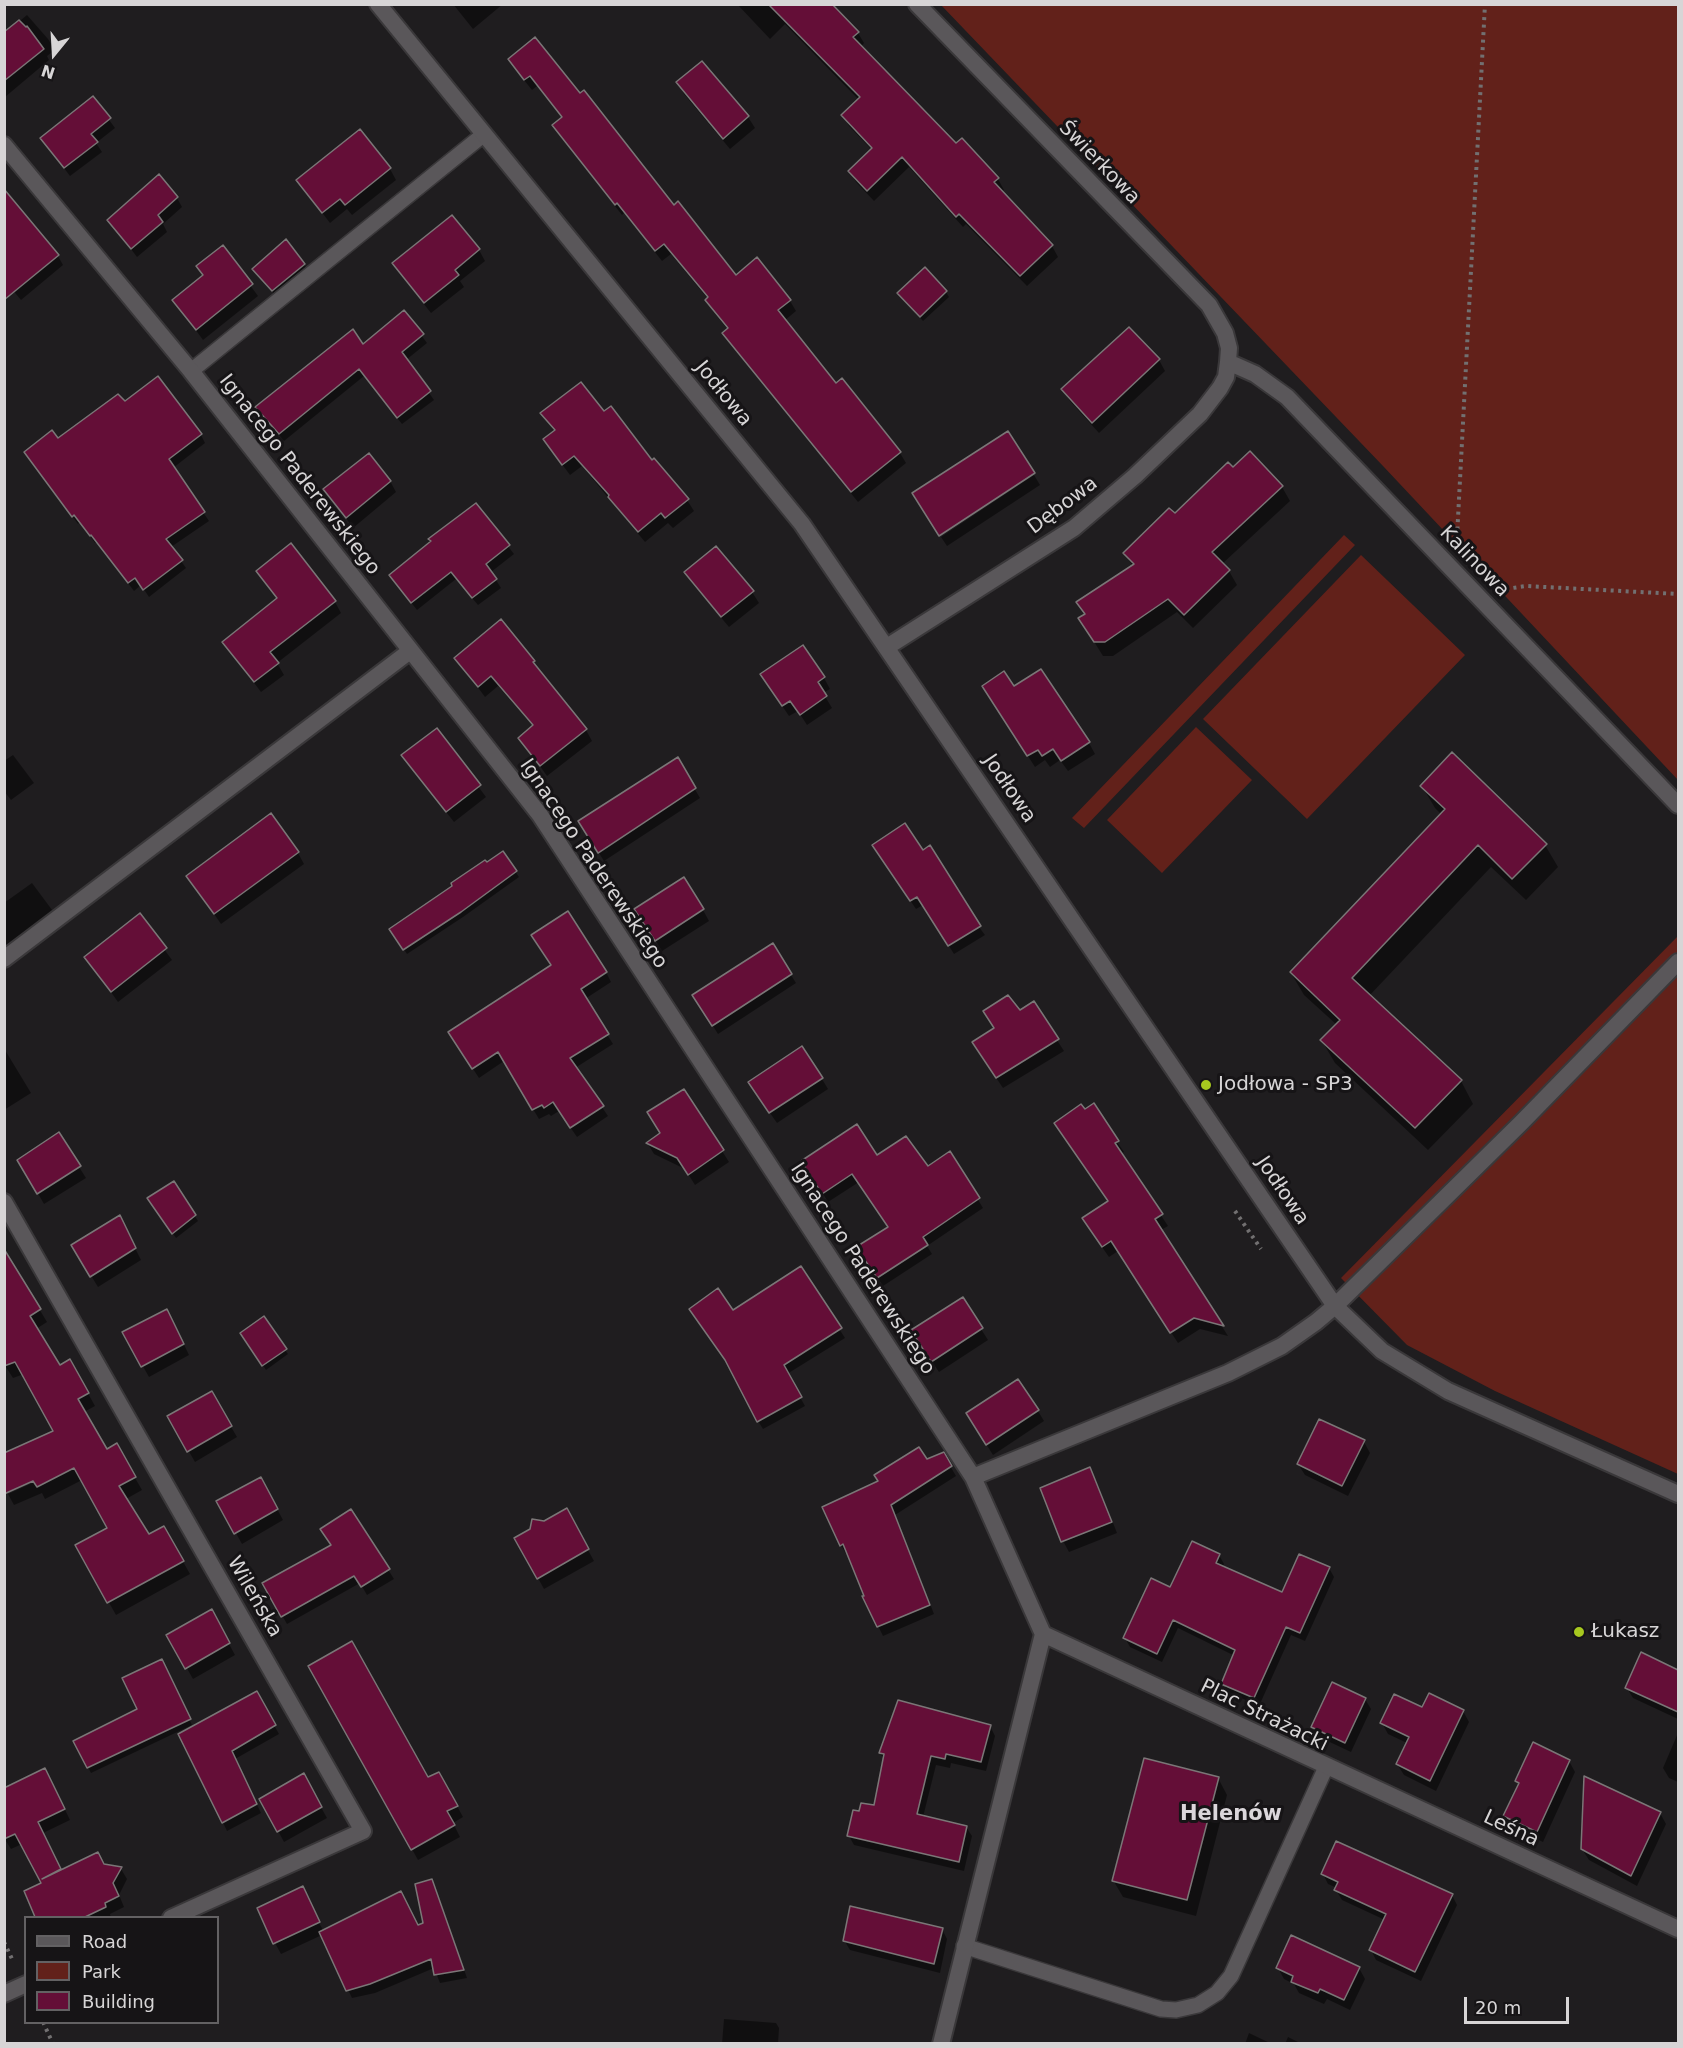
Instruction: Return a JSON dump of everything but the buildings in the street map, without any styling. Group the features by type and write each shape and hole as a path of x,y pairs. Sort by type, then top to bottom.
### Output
{"street":[{"name":"Jodłowa","path":"378,4 802,524 1335,1306 1382,1351 1448,1392 1678,1494"},
{"name":"Świerkowa","path":"917,4 1209,305 1225,333 1229,348 1228,362"},
{"name":"Ignacego Paderewskiego","path":"4,145 191,371 540,815 973,1477 1043,1634"},
{"name":"Kalinowa","path":"1228,362 1255,374 1287,398 1678,805"},
{"name":"Dębowa","path":"888,647 1074,528 1135,476 1200,414 1226,377 1228,362"},
{"path":"4,959 410,651"},
{"path":"973,1477 1228,1373 1282,1346 1335,1306 1521,1123 1678,962"},
{"name":"Wileńska","path":"4,1202 363,1831 173,1916"},
{"path":"941,2043 1043,1634"},
{"name":"Plac Strażacki","path":"1043,1634 1326,1767"},
{"name":"Leśna","path":"1326,1767 1678,1929"},
{"path":"4,1994 24,1985"}],"lane":[{"path":"191,371 483,135"},
{"name":"Plac Strażacki","path":"964,1946 1161,2009 1176,2010 1198,2005 1217,1992 1231,1976 1326,1767"}],"path":[{"path":"1456,541 1485,4"},
{"path":"1476,594 1526,586 1678,594"},
{"path":"44,2024 53,2043"}],"green space":[{"path":"941,5 1678,5 1678,780 1383,466"},
{"path":"1344,535 1355,545 1084,828 1072,818"},
{"path":"1361,555 1465,655 1307,819 1203,719"},
{"path":"1196,727 1252,780 1162,873 1107,820"},
{"path":"1678,936 1678,1474 1495,1391 1407,1345 1341,1278"}],"place":[{"name":"Jodłowa - SP3","path":"1206,1085"},
{"name":"Łukasz","path":"1579,1632"}],"district":[{"name":"Helenów","path":"1231,1815"}]}
